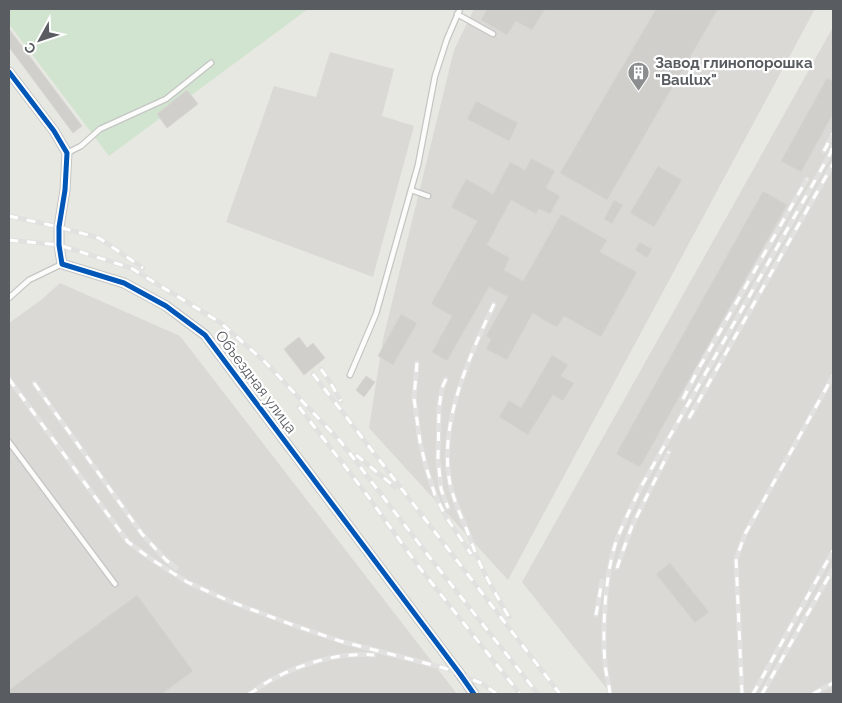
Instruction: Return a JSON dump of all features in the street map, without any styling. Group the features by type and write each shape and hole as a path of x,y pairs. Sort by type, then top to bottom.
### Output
{"street":[{"path":"9,72 54,131 67,153 59,226 62,264"},
{"name":"Объездная улица","path":"62,264 124,283 166,306 205,335 474,694"}],"lane":[{"path":"350,375 376,314 418,165 435,76 447,39 460,9"},
{"path":"457,14 493,34"},
{"path":"67,153 81,146 100,128 166,99 211,63"},
{"path":"411,190 428,196"},
{"path":"9,298 30,280 62,264"},
{"path":"9,442 115,584"}],"shaded area":[{"path":"474,9 815,9 508,580 369,428 383,339 454,50"},
{"path":"833,27 833,694 611,694 522,582"},
{"path":"330,52 394,69 382,116 414,126 373,277 226,222 274,86 316,97"},
{"path":"60,283 180,336 457,694 9,694 9,323 41,300"}],"green space":[{"path":"9,9 308,9 109,156 9,24"}],"building":[{"path":"487,9 545,9 532,30 516,21 507,35 481,20"},
{"name":"Завод глинопорошка \"Baulux\"","path":"656,9 718,9 607,200 560,173"},
{"path":"9,29 82,126 73,133 9,47"},
{"path":"827,78 833,81 833,114 801,172 781,161"},
{"path":"187,90 198,104 167,128 157,114"},
{"path":"476,101 518,123 509,141 467,119"},
{"path":"531,158 555,171 546,188 560,196 550,214 539,209 536,214 511,200 487,245 510,258 504,270 523,281 561,214 607,240 600,252 637,272 601,337 564,316 557,327 533,313 507,360 486,349 491,339 486,336 508,297 489,287 447,361 432,352 452,316 431,304 477,221 451,207 466,179 493,194 510,162 525,170"},
{"path":"658,166 682,180 654,227 630,213"},
{"path":"763,191 787,205 640,467 616,454"},
{"path":"614,200 623,205 612,224 604,219"},
{"path":"640,242 652,249 647,258 635,250"},
{"path":"401,314 417,323 393,365 378,356"},
{"path":"299,337 307,348 313,343 325,358 304,375 284,349"},
{"path":"552,355 568,365 561,376 574,383 563,401 553,395 528,435 499,417 509,400 521,408"},
{"path":"366,376 375,382 364,397 356,390"},
{"path":"670,563 709,612 695,623 656,574"},
{"path":"137,595 193,671 162,694 9,694 9,690"}],"railway":[{"path":"824,151 833,134"},
{"path":"610,694 605,664 604,618 607,584 617,539 641,487 833,146"},
{"path":"689,418 833,164"},
{"path":"683,399 807,179"},
{"path":"9,216 99,238 143,268"},
{"path":"9,240 59,245 131,268 221,323 265,362 341,442 538,694"},
{"path":"494,304 459,388 453,411 447,456 450,485 458,510 482,568 509,617"},
{"path":"417,363 414,398 420,442 426,467 435,495 446,517 471,554"},
{"path":"321,369 341,401"},
{"path":"313,374 560,694"},
{"path":"742,694 736,559 745,534 833,376"},
{"path":"9,379 128,542 151,559 187,582 229,601 340,641 444,668 481,683 497,694"},
{"path":"446,379 442,388 439,408 438,459 441,489 448,508"},
{"path":"34,383 142,534 176,568"},
{"path":"299,407 364,491 419,567 520,694"},
{"path":"617,568 632,526 669,452"},
{"path":"356,455 395,487"},
{"path":"753,694 833,551"},
{"path":"762,694 833,569"},
{"path":"596,615 602,581"},
{"path":"249,694 293,669 333,657 374,655"},
{"path":"813,694 833,683"}],"cycle path":[{"path":"9,72 54,131 67,153 65,190 59,227 62,264 124,283 166,306 205,335 474,694"}],"place":[{"name":"Завод глинопорошка \"Baulux\"","path":"639,91"}]}
